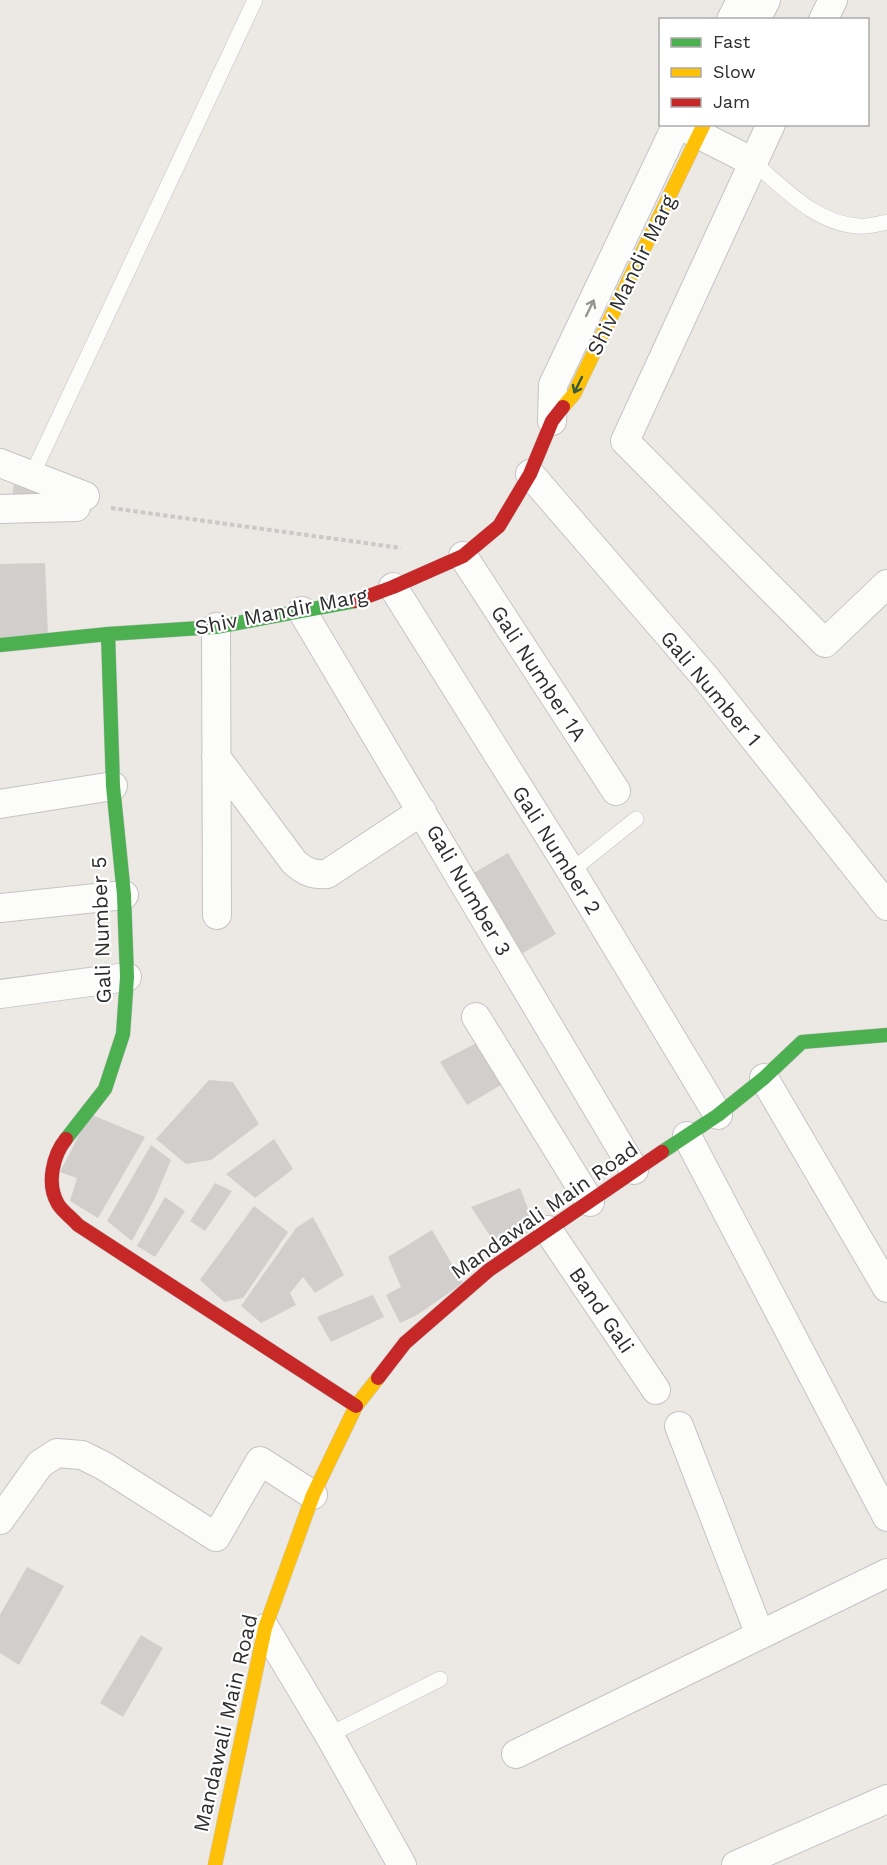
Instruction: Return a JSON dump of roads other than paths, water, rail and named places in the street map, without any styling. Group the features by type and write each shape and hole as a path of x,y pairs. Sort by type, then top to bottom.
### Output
{"street":[{"path":"732,18 741,0"},
{"path":"757,18 766,0"},
{"path":"824,18 833,0"},
{"path":"770,126 625,441 825,643 887,584"},
{"path":"690,127 753,162"},
{"name":"Shiv Mandir Marg","path":"0,645 108,634 216,627 351,602 393,587 463,556 499,526 530,474 552,421 553,385 690,127"},
{"path":"0,463 80,502 0,509"},
{"name":"Gali Number 1","path":"530,474 706,678 887,906"},
{"name":"Gali Number 1A","path":"463,556 616,791"},
{"name":"Gali Number 2","path":"393,587 572,871 718,1115"},
{"name":"Gali Number 3","path":"302,611 634,1170"},
{"path":"216,627 217,915"},
{"name":"Gali Number 5","path":"108,634 113,786 124,895 127,977 123,1035 105,1089 57,1150 51,1176 57,1203 78,1225 356,1406"},
{"path":"216,757 294,862 302,870 315,875 327,874 422,811"},
{"path":"0,804 113,786"},
{"path":"0,908 124,895"},
{"path":"0,994 127,977"},
{"path":"476,1017 590,1202"},
{"name":"Mandawali Main Road","path":"215,1865 265,1628 313,1495 356,1406 405,1344 489,1270 718,1115 764,1078 802,1042 887,1035"},
{"path":"764,1078 887,1288"},
{"path":"687,1136 887,1516"},
{"name":"Band Gali","path":"548,1230 656,1390"},
{"path":"679,1426 760,1635"},
{"path":"0,1520 40,1464 57,1453 82,1455 104,1466 216,1537 260,1461 313,1495"},
{"path":"516,1754 887,1573"},
{"path":"265,1628 330,1735 394,1862"},
{"path":"742,1864 887,1799"}],"lane":[{"path":"38,462 255,0"},
{"path":"753,162 806,207 835,223 861,226 887,222"},
{"path":"572,871 636,819"},
{"path":"330,1735 440,1679"}]}
